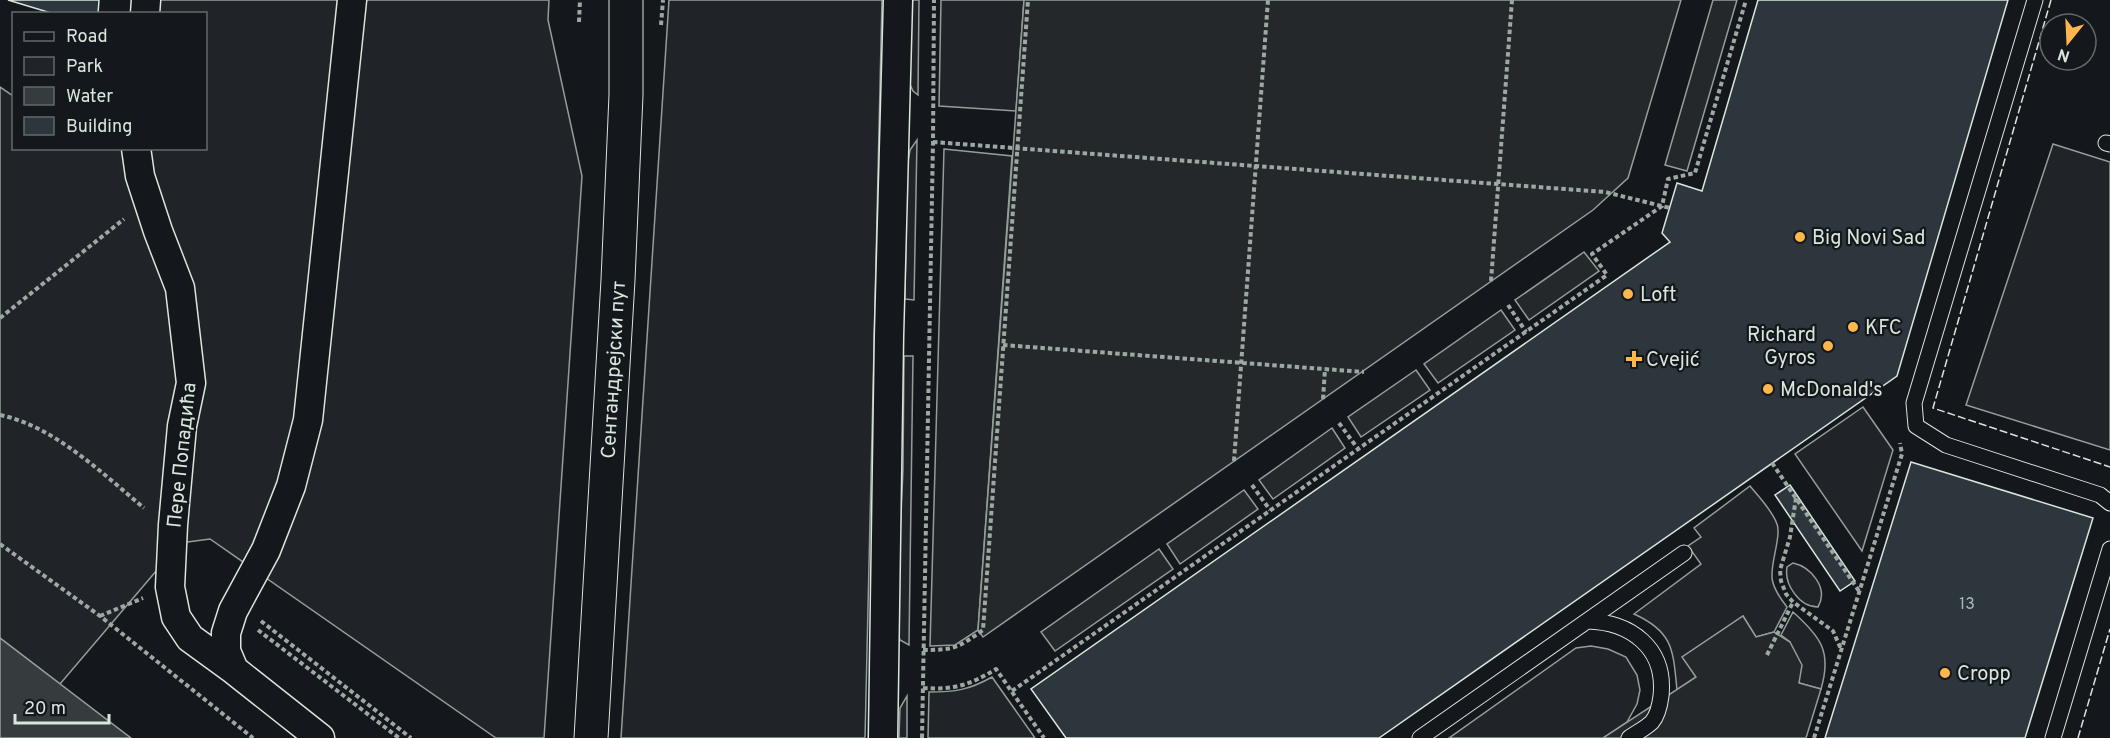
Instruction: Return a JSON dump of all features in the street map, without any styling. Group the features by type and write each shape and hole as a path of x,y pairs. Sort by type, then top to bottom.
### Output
{"main road":[{"name":"Сентандрејски пут","path":"591,738 618,280 626,95 626,0"}],"street":[{"path":"234,670 225,651 226,633 235,607 266,549 291,486 308,420 352,0"},
{"path":"883,738 898,0"},
{"name":"Пере Попадића","path":"136,150 135,156 148,200 180,288 191,383 182,426 173,525 170,586 176,617 190,638 320,738"}],"lane":[{"path":"2035,0 1914,403 1916,426 1946,445 2100,495 2110,503"},
{"path":"2053,738 2110,549"},
{"path":"1420,738 1684,553"},
{"path":"1587,621 1616,624 1631,632 1642,640 1659,668 1662,685 1660,703 1653,721 1629,738"}],"path":[{"path":"579,22 580,0"},
{"path":"922,738 934,0"},
{"path":"923,650 950,650 962,645 983,630 1028,0"},
{"path":"1234,460 1268,0"},
{"path":"1491,281 1512,0"},
{"path":"1012,691 1607,275 1592,254 1662,206 1668,179 1695,173 1746,0"},
{"path":"933,142 1605,192 1670,208"},
{"path":"0,318 148,200"},
{"path":"1508,305 1526,332"},
{"path":"1004,345 1364,372"},
{"path":"1323,399 1325,369"},
{"path":"0,415 13,417 68,445 151,514 173,525"},
{"path":"1340,423 1358,449"},
{"path":"1814,738 1902,454"},
{"path":"1772,463 1859,591"},
{"path":"1252,484 1270,510"},
{"path":"1796,498 1790,537 1780,570 1781,581 1786,594 1793,602 1833,631 1841,650"},
{"path":"0,544 100,616 253,738"},
{"path":"1767,655 1793,602"},
{"path":"235,607 399,738"},
{"path":"235,607 411,738"},
{"path":"923,688 943,689 962,686 996,669 1044,738"}],"green space":[{"path":"159,0 549,0 548,20 582,176 544,738 496,738 210,539 180,543 60,684 0,638 0,87 12,95 12,150 207,150 207,12 158,12"},
{"path":"669,0 882,0 865,738 621,738"},
{"path":"910,0 919,0 918,95 913,91 909,82"},
{"path":"941,0 1024,0 1016,111 939,106"},
{"path":"917,140 914,300 905,299 907,167 910,150"},
{"path":"2053,144 2110,162 2110,450 1966,405"},
{"path":"944,149 1012,156 978,630 955,645 930,646"},
{"path":"904,356 913,356 909,645 900,640 896,627 903,470"},
{"path":"1863,407 1893,450 1862,551 1795,454"},
{"path":"1750,486 1769,509 1778,526 1772,576 1775,589 1787,607 1774,632 1756,637 1743,616 1683,657 1696,677 1677,690 1669,644 1657,628 1634,614 1701,564 1688,546 1701,537 1694,528"},
{"path":"1793,563 1812,574 1820,586 1821,600 1818,607 1799,599 1790,587 1787,567"},
{"path":"1793,612 1811,629 1822,646 1825,665 1821,689 1799,683 1790,642 1781,635"},
{"path":"1591,646 1608,649 1626,657 1637,675 1640,690 1637,704 1627,722 1603,738 1449,738 1576,648"},
{"path":"992,677 1035,738 928,738 929,692 962,689"},
{"path":"907,696 907,738 899,738 900,708"}],"shaded area":[{"path":"1024,0 1681,0 1628,178 1593,210 983,637 978,630"},
{"path":"1713,0 1737,0 1687,171 1665,165"},
{"path":"1584,252 1599,271 1529,320 1515,300"},
{"path":"1501,310 1515,330 1438,383 1424,364"},
{"path":"1416,370 1430,390 1361,437 1348,417"},
{"path":"1332,428 1345,448 1273,499 1259,480"},
{"path":"1244,490 1258,509 1180,564 1167,544"},
{"path":"1159,549 1173,569 1055,651 1041,632"},
{"path":"1743,616 1756,637 1774,632 1790,642 1802,665 1799,683 1821,689 1806,738 1603,738 1696,677 1682,657"}],"water":[{"path":"0,638 131,738 0,738"}],"building":[{"path":"8,0 99,0 98,12 48,12"},
{"path":"1758,0 2008,0 1897,376 1379,738 1066,738 1031,689 1670,242 1662,233 1677,183 1702,191"},
{"path":"1911,462 2093,518 2025,738 1825,738"},
{"path":"1790,485 1855,581 1840,591 1775,495"}],"fence":[{"path":"2051,0 1933,408 2110,467"},
{"path":"2078,738 2110,629"}],"place":[{"name":"Big Novi Sad","path":"1800,237"},
{"name":"Loft","path":"1628,294"},
{"name":"KFC","path":"1853,327"},
{"name":"Richard Gyros","path":"1828,346"},
{"name":"Cvejić","path":"1634,359"},
{"name":"McDonald's","path":"1768,389"},
{"name":"Cropp","path":"1945,673"}]}
